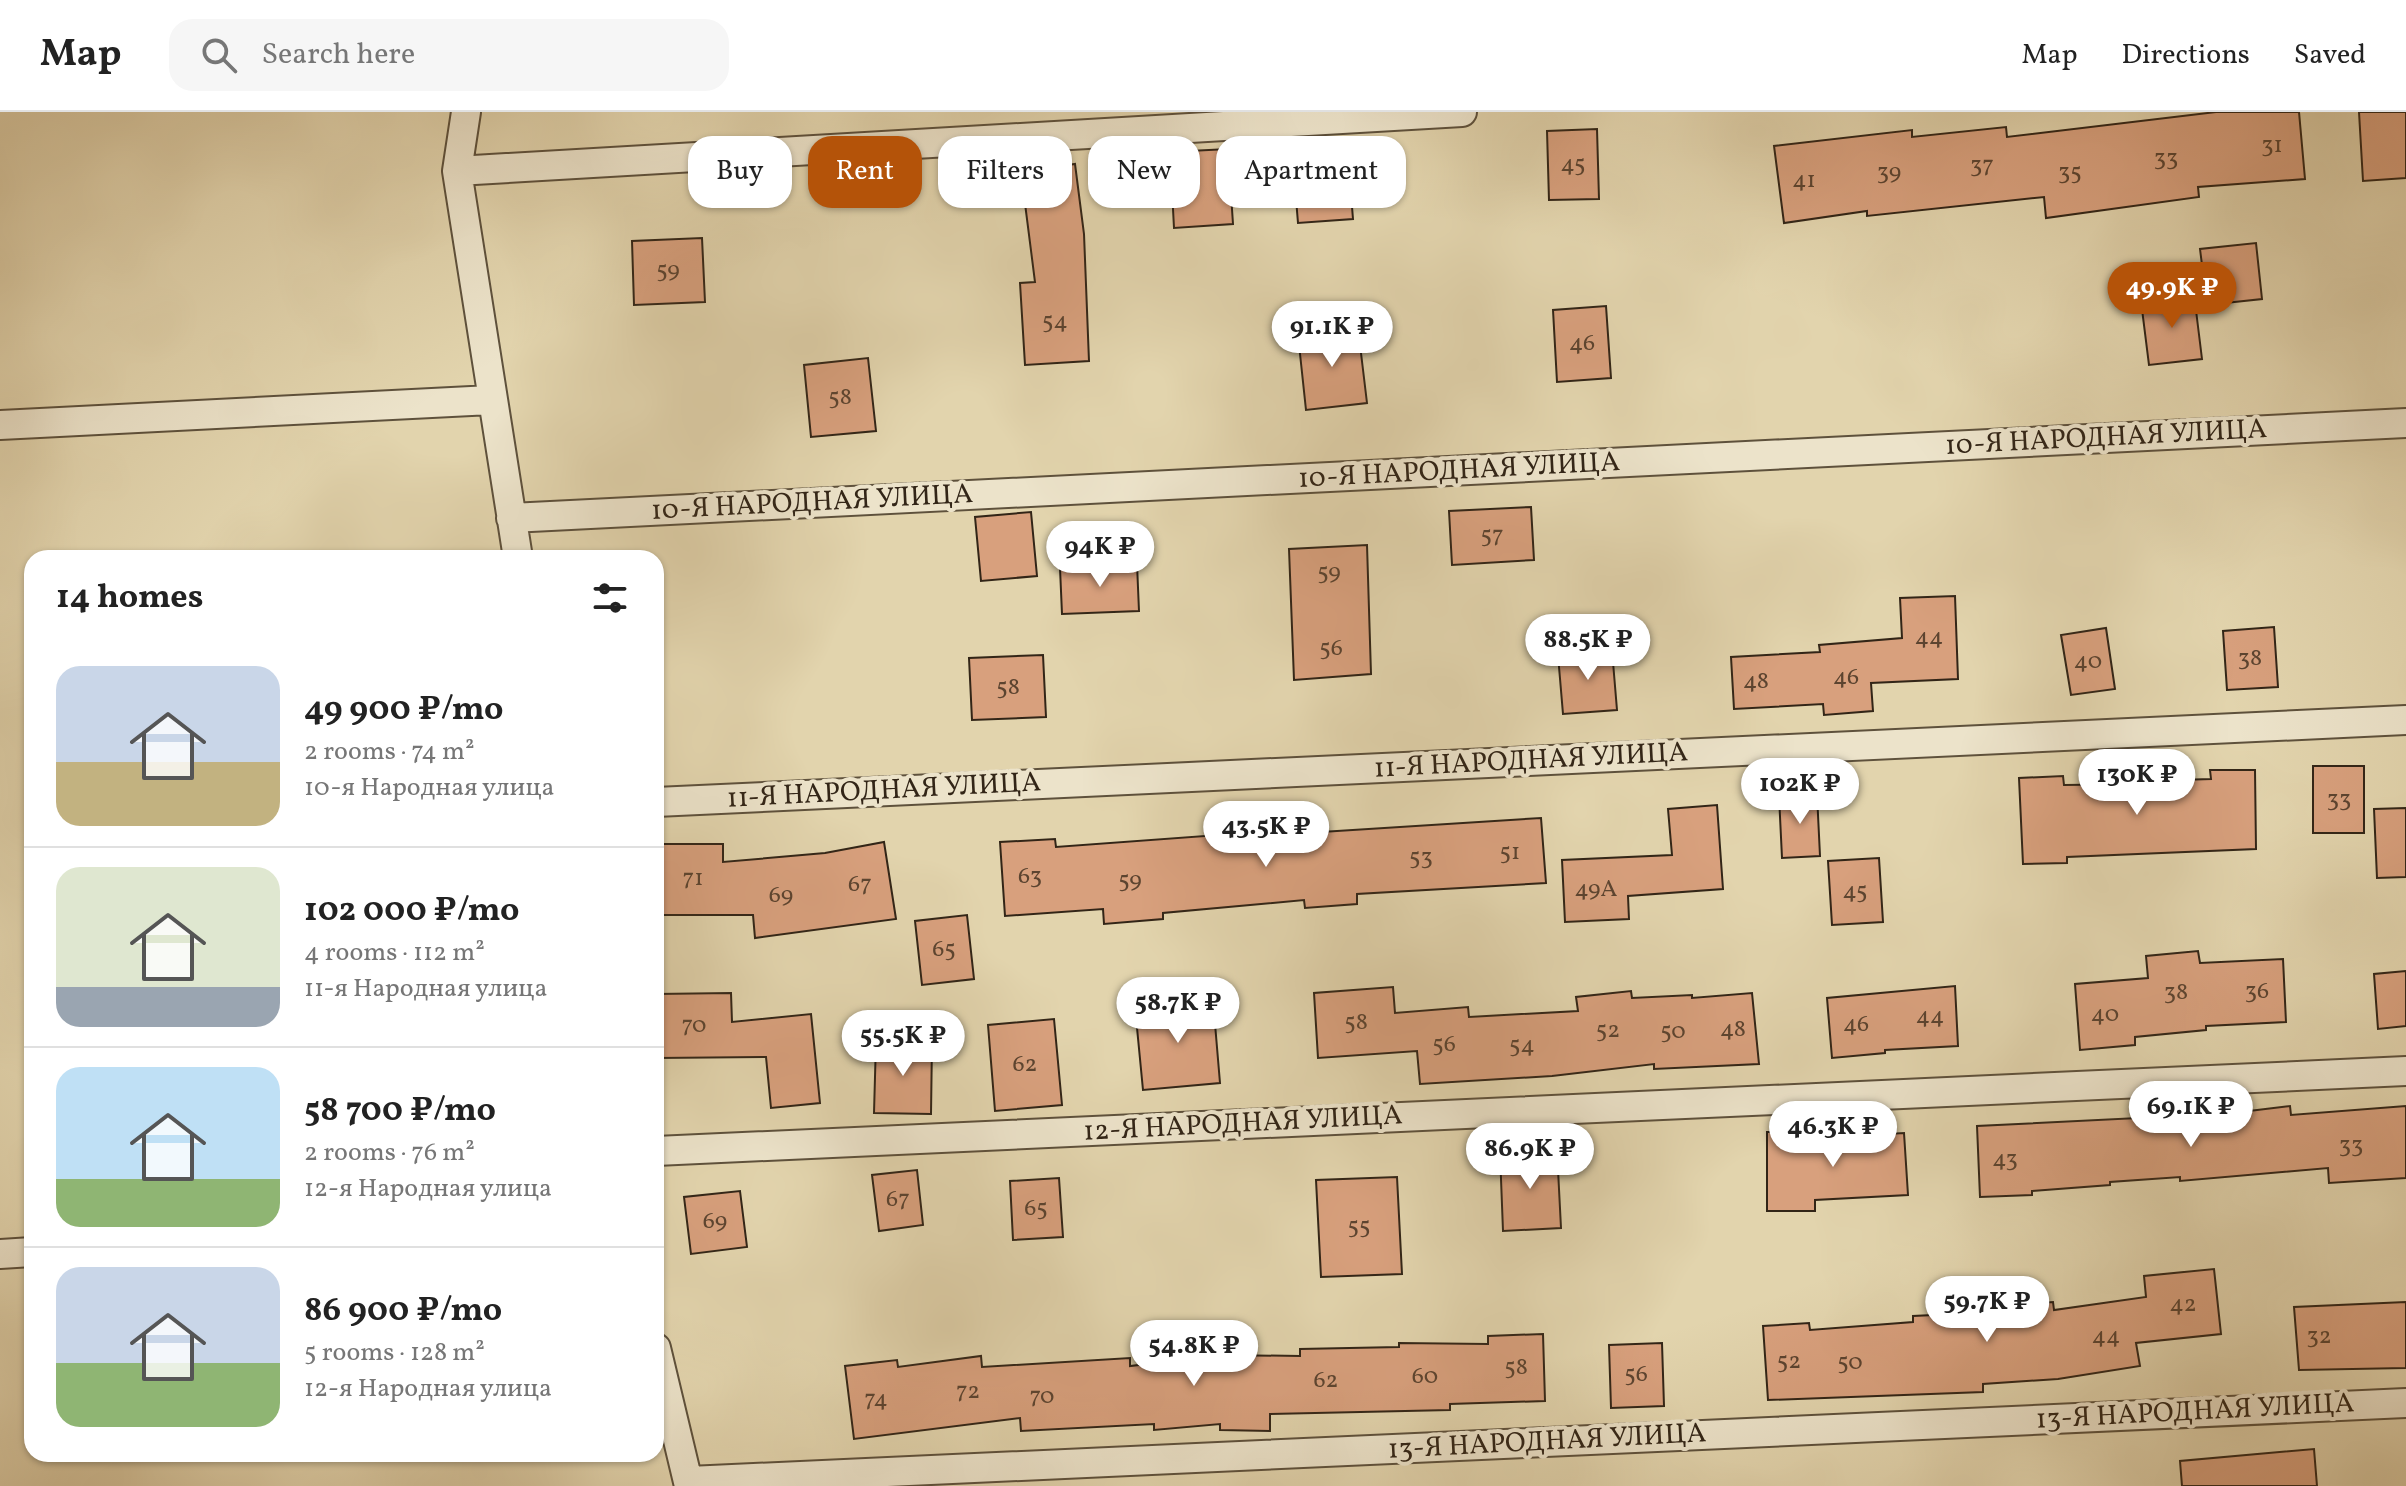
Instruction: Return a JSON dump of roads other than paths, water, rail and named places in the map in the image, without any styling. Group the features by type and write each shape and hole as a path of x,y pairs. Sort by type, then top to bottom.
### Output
{"street":[{"path":"466,112 457,171 517,550"},
{"path":"457,171 1462,112"},
{"path":"0,425 491,400"},
{"name":"10-Я НАРОДНАЯ УЛИЦА","path":"511,518 2406,423"},
{"name":"11-Я НАРОДНАЯ УЛИЦА","path":"664,802 2406,720"},
{"name":"12-Я НАРОДНАЯ УЛИЦА","path":"664,1151 2406,1071"},
{"path":"0,1254 24,1252"},
{"path":"664,1381 689,1483"},
{"name":"13-Я НАРОДНАЯ УЛИЦА","path":"689,1483 2406,1403"}]}
